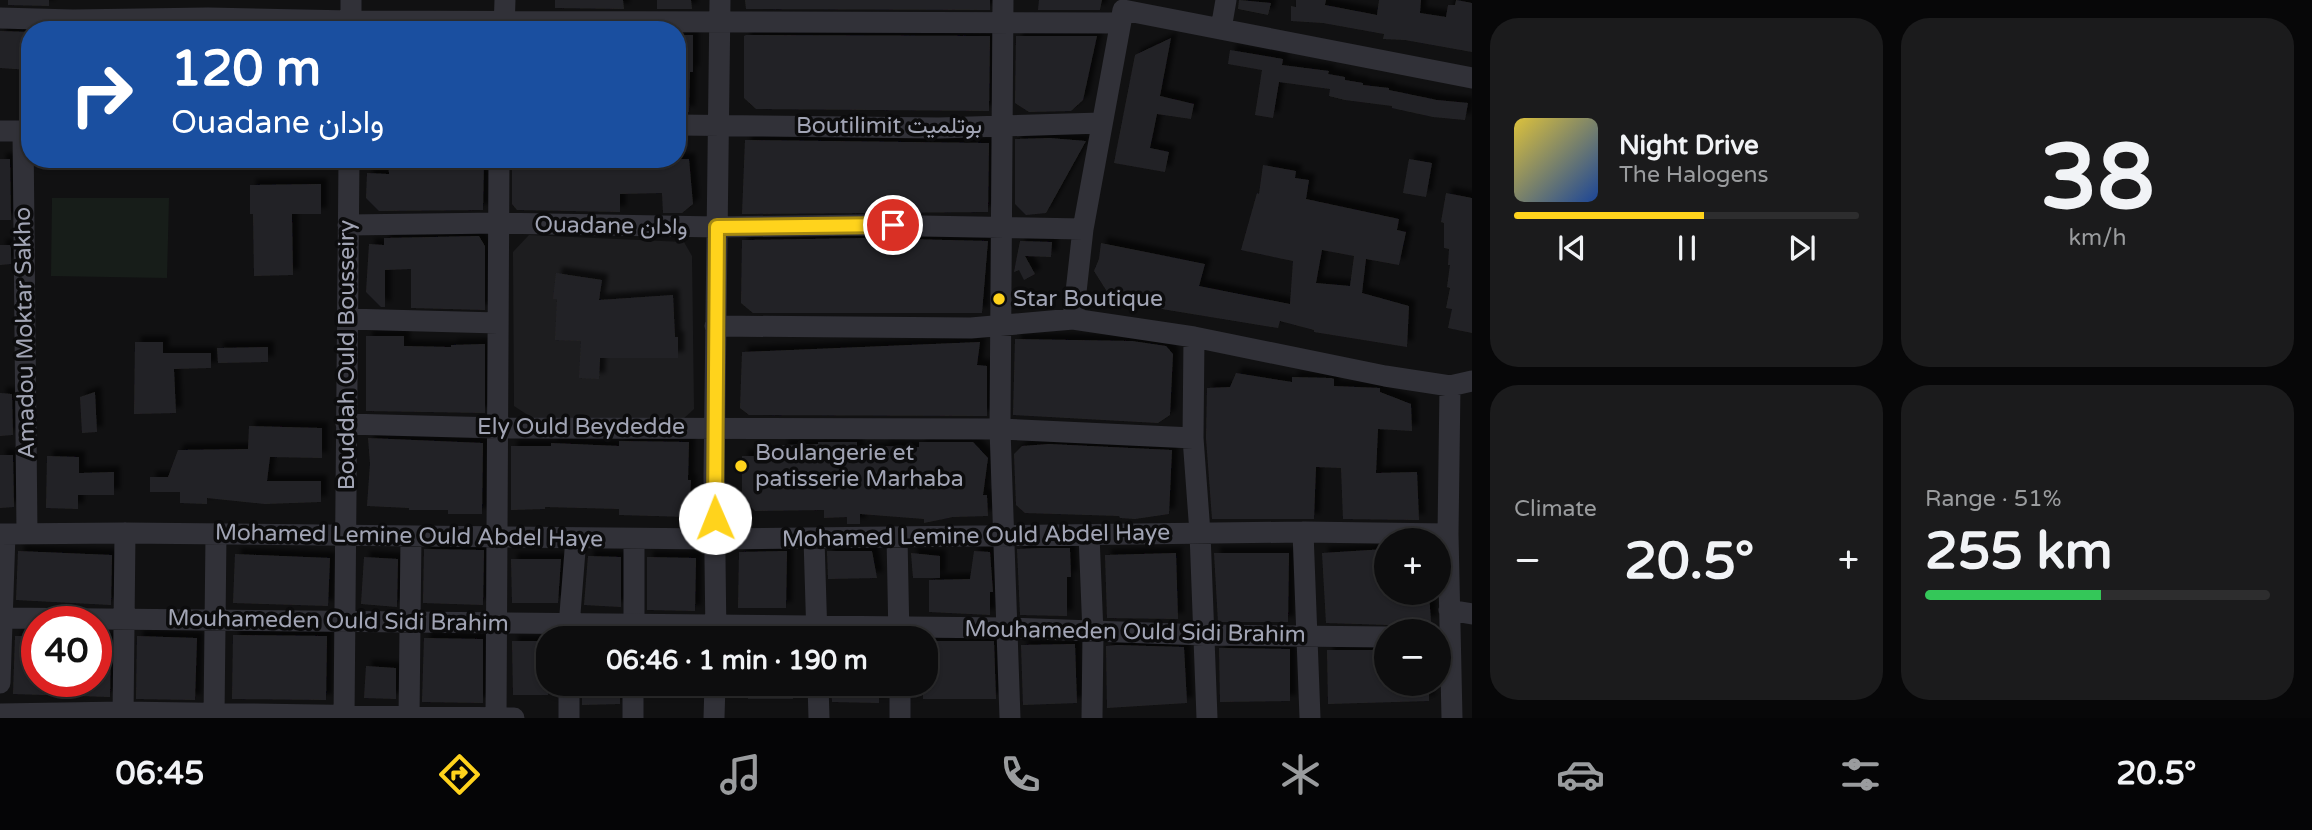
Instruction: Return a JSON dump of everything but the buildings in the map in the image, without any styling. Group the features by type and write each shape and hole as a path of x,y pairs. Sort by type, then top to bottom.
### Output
{"street":[{"path":"1003,0 1000,429 1010,718"},
{"path":"1221,29 1226,0"},
{"path":"0,18 73,17 209,9 351,17 505,17 720,11 1003,23 1122,11 1472,78"},
{"path":"717,626 714,428 720,11"},
{"path":"1073,319 1083,229 1122,11"},
{"name":"Boutilimit بوتلميت","path":"686,125 939,128 1101,123"},
{"path":"0,131 21,131"},
{"name":"Amadou Moktar Sakho","path":"27,168 27,534"},
{"name":"Bouddah Ould Bousseiry","path":"344,717 349,168"},
{"path":"496,718 499,168"},
{"name":"Ouadane وادان","path":"348,225 866,225 1083,229"},
{"path":"347,319 498,323"},
{"path":"715,326 1002,327 1073,319 1194,337 1319,364 1450,386 1472,381"},
{"path":"1194,337 1193,438 1200,533 1206,718"},
{"path":"1448,528 1450,386"},
{"name":"Ely Ould Beydedde","path":"346,424 498,428 1000,429 1193,438"},
{"path":"1303,531 1310,718"},
{"name":"Mohamed Lemine Ould Abdel Haye","path":"2,534 814,539 1303,531 1374,532"},
{"path":"123,715 125,533"},
{"path":"0,683 3,618 2,534"},
{"path":"214,716 216,534"},
{"path":"1089,535 1093,718"},
{"path":"409,717 411,536"},
{"path":"897,537 899,626"},
{"path":"568,626 576,538"},
{"path":"634,539 634,626"},
{"path":"814,539 817,626"},
{"path":"1447,619 1449,605"},
{"path":"1449,610 1472,614"},
{"name":"Mouhameden Ould Sidi Brahim","path":"3,618 497,623 536,627"},
{"name":"Mouhameden Ould Sidi Brahim","path":"938,631 1008,628 1093,633 1374,637"},
{"path":"569,696 569,718"},
{"path":"633,718 634,696"},
{"path":"714,718 715,696"},
{"path":"818,696 819,718"},
{"path":"900,696 900,718"},
{"path":"1450,696 1452,718"},
{"path":"0,714 514,718"}],"shaded area":[{"path":"52,198 169,198 167,278 51,276"},
{"path":"529,235 684,242 692,256 694,409 682,420 534,419 514,406 513,252"}],"place":[{"name":"Star Boutique","path":"999,299"},
{"name":"Boulangerie et patisserie Marhaba","path":"741,466"}],"route":[{"path":"715,518 717,227 893,225"}]}
